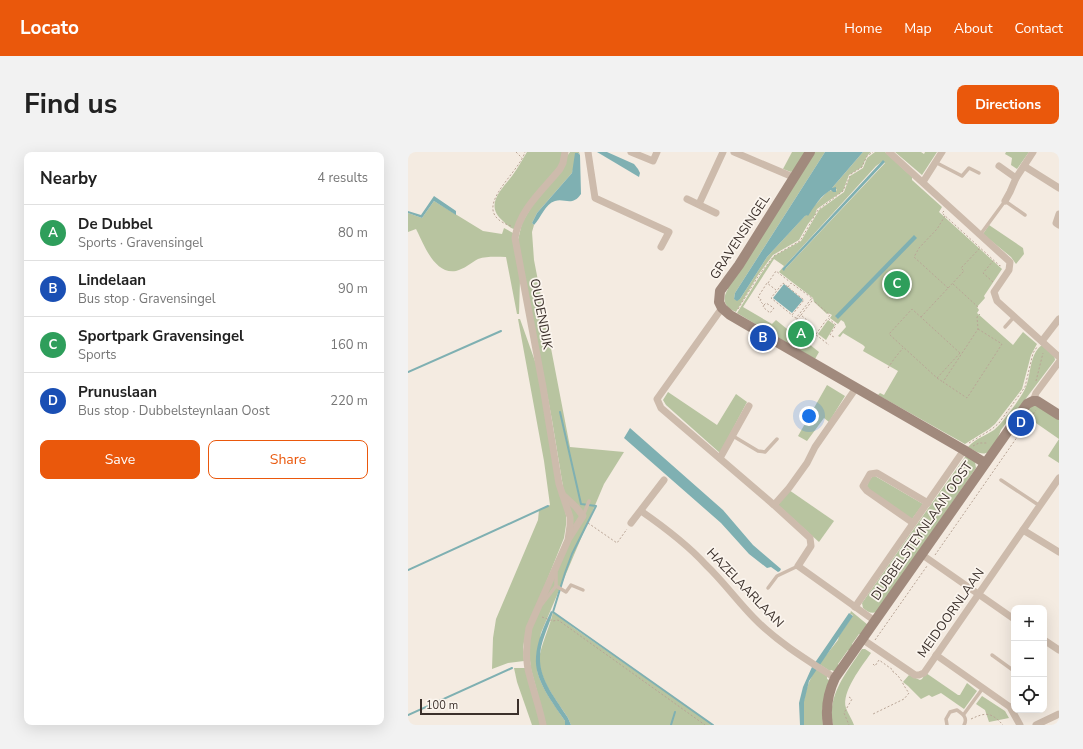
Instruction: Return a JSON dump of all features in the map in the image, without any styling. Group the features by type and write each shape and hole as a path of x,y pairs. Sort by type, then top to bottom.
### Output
{"street":[{"name":"OUDENDIJK","path":"565,152 564,163 560,169 524,213 515,238 543,387 556,471 570,517 568,540"},
{"path":"588,152 596,198 669,232 661,248"},
{"path":"631,152 653,161 657,152"},
{"path":"699,204 722,152"},
{"path":"734,152 793,177"},
{"name":"GRAVENSINGEL","path":"722,308 719,302 720,291 739,265 810,152"},
{"path":"889,152 1010,264 1009,270 994,292 997,301 1059,357"},
{"path":"923,182 942,152"},
{"path":"1005,201 1016,178 1033,152"},
{"path":"998,166 1016,178"},
{"path":"1024,166 1059,188"},
{"path":"687,199 716,213"},
{"path":"1059,214 1056,223 1059,225"},
{"path":"875,621 798,566 811,546 810,538 661,408 657,400 722,308 733,317 985,463"},
{"path":"1044,343 1059,319"},
{"name":"DUBBELSTEYNLAAN OOST","path":"828,725 827,707 835,678 1027,404 1037,402 1036,393 1059,362"},
{"path":"774,505 789,488 807,463 815,447 856,388"},
{"path":"1037,402 1059,415"},
{"path":"720,458 749,406"},
{"name":"DUBBELSTEYNLAAN OOST","path":"855,607 964,450"},
{"name":"DUBBELSTEYNLAAN OOST","path":"911,526 867,492 863,486 870,474 877,473 928,503"},
{"name":"MEIDOORNLAAN","path":"862,639 915,675 919,676 924,673 1059,479"},
{"path":"631,523 664,480"},
{"path":"562,494 576,507 584,519"},
{"name":"HAZELAARLAAN","path":"641,511 694,552 759,624 775,638 835,678"},
{"name":"OUDENDIJK","path":"543,725 541,712 527,662 527,638 529,628 568,540 584,519"},
{"path":"1023,530 1059,552"},
{"path":"921,554 1011,617"},
{"path":"1046,641 1059,650"},
{"path":"936,655 1011,704"},
{"path":"1015,713 1020,725"},
{"path":"1036,725 1059,714"}],"lane":[{"path":"935,162 962,176 969,168 979,173"},
{"path":"980,235 1005,201 1025,215"},
{"path":"1005,327 1014,317"},
{"path":"733,436 758,451 765,452 777,439"},
{"path":"1001,480 1040,506"},
{"path":"584,519 589,501"},
{"path":"556,566 558,588"},
{"path":"768,588 777,576 798,566"},
{"path":"558,588 566,592 571,585 583,590"},
{"path":"538,609 558,588"},
{"path":"992,656 1011,669"},
{"path":"965,724 964,714 984,688"},
{"path":"947,725 946,719 950,712 957,710 964,714"}],"path":[{"path":"516,152 523,158"},
{"path":"517,229 498,220 492,211 498,191 523,158 525,152"},
{"path":"733,317 759,276 774,256 800,240 818,210 844,191 851,174 863,166 867,156 873,152"},
{"path":"949,206 942,213 1000,266"},
{"path":"945,216 936,229 919,248 914,257 948,288"},
{"path":"921,317 964,271 961,268 980,248"},
{"path":"994,260 983,273 995,283"},
{"path":"764,305 766,303 774,308 770,313 763,307 764,305 758,297 776,271 812,298"},
{"path":"767,283 777,291"},
{"path":"792,315 804,300 783,283 771,298 792,315 796,318"},
{"path":"788,287 791,283"},
{"path":"952,284 979,308"},
{"path":"796,318 797,319 812,298"},
{"path":"796,318 812,298"},
{"path":"815,302 830,315 816,334"},
{"path":"961,353 912,309 889,334 937,378 968,398 1002,344 978,329"},
{"path":"944,382 961,353 978,329 978,316 980,314"},
{"path":"800,315 809,322 806,327 829,345"},
{"path":"828,318 836,325 830,335 834,337"},
{"path":"1039,388 1036,379 1044,350 1044,343"},
{"name":"DUBBELSTEYNLAAN OOST","path":"964,450 969,442 992,429 999,423 1025,387 1033,353 1044,343"},
{"path":"888,368 904,348"},
{"path":"937,378 961,353"},
{"name":"DUBBELSTEYNLAAN OOST","path":"872,645 931,561 1037,402"},
{"path":"584,519 590,525 617,543 631,523"},
{"path":"911,526 929,543"},
{"path":"546,618 558,620 705,725"},
{"path":"873,664 875,666 879,660 893,670 893,672 898,675 909,693 904,699 874,714"},
{"path":"849,697 852,699 844,713 849,725"},
{"path":"965,724 983,714 990,714 1003,725"}],"green space":[{"path":"527,152 563,152 560,165 514,229 498,216 495,210 495,204 499,193"},
{"path":"570,152 579,152 580,155 578,153 572,173 537,213 532,223 534,225 532,232 534,260 570,447 624,452 604,484 541,633 537,670 538,674 546,693 565,721 565,725 546,725 531,669 528,644 532,627 571,535 552,420 518,240 522,223 533,204"},
{"path":"792,152 807,152 795,170 791,172 783,169"},
{"path":"814,152 825,152 735,293 734,299 740,299 767,257 827,192 832,190 834,192 837,190 832,188 863,152 871,152 867,156 862,167 849,175 843,191 817,209 815,215 799,240 773,255 758,275 736,312 729,308 725,303 727,288"},
{"path":"875,152 885,152 912,177 912,180 942,207 939,212 1002,269 984,296 985,298 977,307 979,310 977,313 1013,345 1023,332 1037,344 1031,355 1022,389 995,424 965,444 878,395 880,393 884,395 898,371 863,351 865,347 863,345 843,333 840,337 838,336 846,327 844,322 841,320 838,324 830,318 832,315 827,314 814,302 813,298 779,272 784,266 774,259 743,307 772,324 776,320 808,346 809,344 819,352 815,359 737,313 774,256 801,241 819,210 844,192 850,176 863,168 867,158","holes":["883,161 885,163 786,268 782,269 876,166"]},
{"path":"895,152 921,152 924,154 925,152 937,152 922,175"},
{"path":"1006,152 1029,152 1017,169 1011,165 1012,158 1005,154"},
{"path":"434,201 483,231 502,234 504,228 513,233 520,280 519,314 517,314 506,257 481,258 459,270 449,271 436,264 431,258 416,229 408,232 408,213 422,218"},
{"path":"989,225 1023,248 1024,254 1016,264 1011,257 983,234"},
{"path":"518,319 520,319 536,364 566,515 566,525 564,538 526,632 523,647 524,661 508,663 492,669 493,638 496,619 538,520 539,510 550,505 544,461"},
{"path":"828,320 835,325 826,340 818,334"},
{"path":"1042,345 1054,354 1055,360 1011,416 1001,430 997,440 989,452 981,453 968,447 977,439 994,430 1014,406 1024,391 1034,354"},
{"path":"827,385 845,396 829,422 824,418 807,441 798,436"},
{"path":"668,392 717,425 736,394 747,402 720,453 666,405 663,400"},
{"path":"1033,404 1059,419 1059,439 1023,414"},
{"path":"1059,439 1059,463 1048,456"},
{"path":"965,457 969,457 975,462 976,468 877,612 871,613 866,611 863,608 862,603"},
{"path":"873,476 923,504 912,519 866,488"},
{"path":"789,490 834,521 819,542 778,505"},
{"path":"851,611 868,625 862,634 859,634 852,644 853,646 851,650 848,650 838,664 839,667 836,672 830,671 819,664 838,640 839,636 853,615 850,614"},
{"path":"553,612 713,725 571,725 548,688 541,671 541,649"},
{"path":"862,649 865,649 871,653 853,679 845,702 846,708 854,725 833,725 832,704 835,694 844,676"},
{"path":"514,668 525,668 541,725 532,725 517,682"},
{"path":"816,669 827,676 827,679 831,681 822,710 823,725 804,725 803,710 805,696 809,682"},
{"path":"926,673 958,695 960,695 967,683 977,691 964,709 941,693 932,697 929,695 921,699 903,682 909,675 920,680"},
{"path":"982,696 1005,711 1009,718 989,722 985,710 976,704"}],"water":[{"path":"597,152 607,152 634,164 640,173 639,177"},
{"path":"825,152 863,152 832,188 836,187 836,192 831,190 824,195 808,216 805,216 767,257 740,299 737,301 734,299 735,293"},
{"path":"575,153 580,155 581,194 575,200 559,200 548,205 534,225 532,223 537,213 572,173"},
{"path":"883,160 885,162 784,271 782,269"},
{"path":"434,196 456,211 456,215 434,201 422,218 408,213 408,211 421,215"},
{"path":"914,235 917,238 838,319 835,316"},
{"path":"784,284 803,300 792,313 773,298"},
{"path":"630,428 723,510 753,545 781,569 780,571 778,572 771,567 767,568 749,554 721,523 624,438"},
{"path":"551,611 553,612 541,646 540,665 546,682 571,725 565,725 565,721 541,683 536,666 539,639"},
{"path":"849,613 853,616 809,681 804,702 804,725 800,725 799,703 803,687 812,667"}],"waterway":[{"path":"408,372 501,331"},
{"path":"560,412 581,504 596,506 572,554 553,612 713,725"},
{"path":"408,570 548,506"},
{"path":"408,715 512,668"},
{"path":"671,725 675,712"}],"place":[{"name":"Sportpark Gravensingel","path":"897,284"},
{"name":"De Dubbel","path":"801,334"},
{"name":"Lindelaan","path":"763,338"},
{"name":"Prunuslaan","path":"1021,423"}]}
